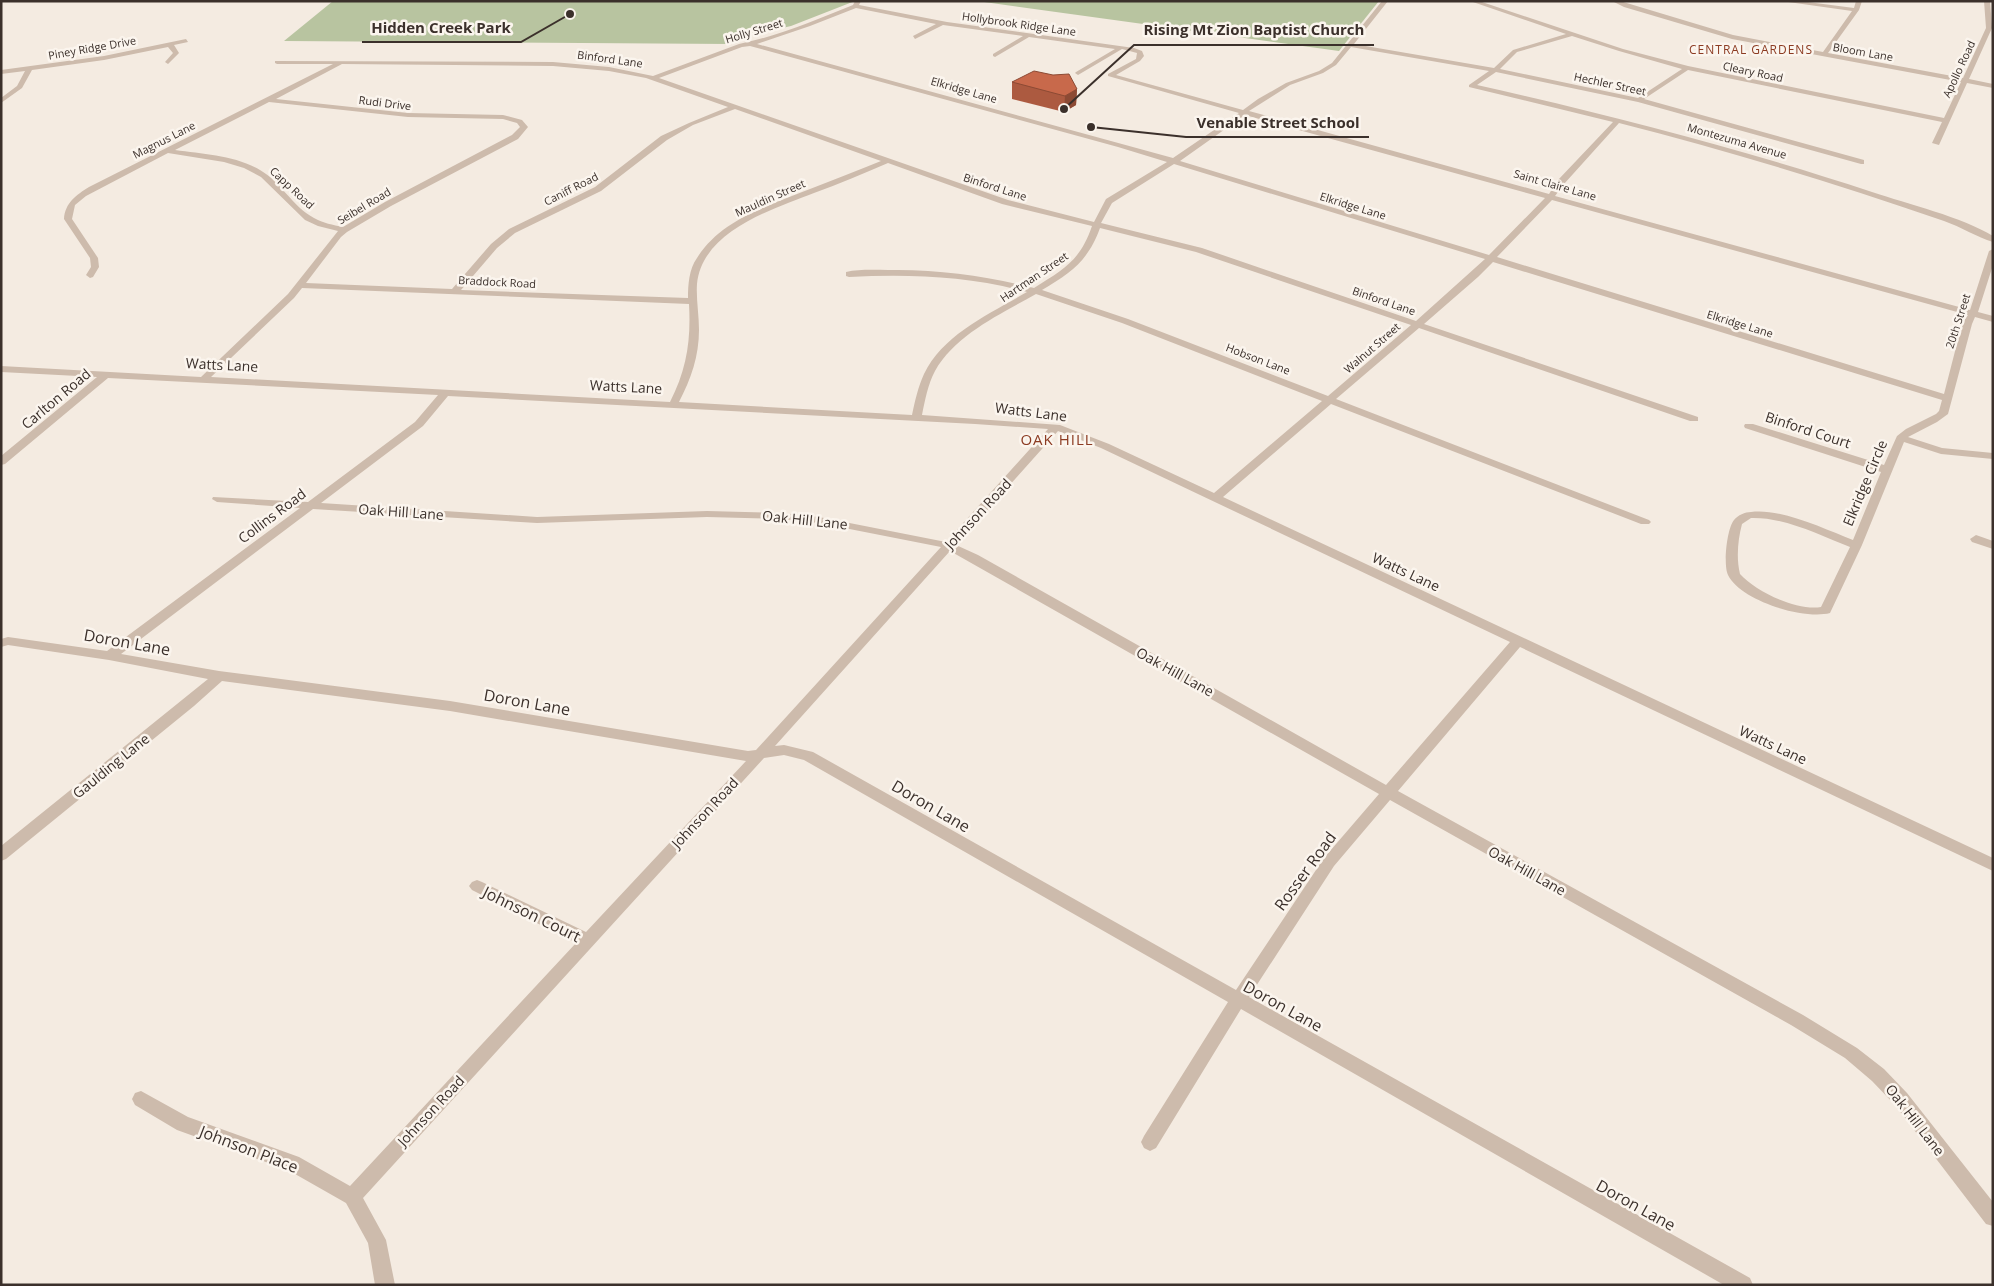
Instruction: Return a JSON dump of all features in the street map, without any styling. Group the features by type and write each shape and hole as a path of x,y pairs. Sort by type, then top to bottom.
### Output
{"street":[{"name":"Hartman Street","path":"916,418 924,386 932,368 949,347 962,336 1064,272 1082,257 1090,244 1109,201 1172,162 1245,111 1288,84 1327,69 1334,64 1385,1"},
{"name":"Cleary Road","path":"1473,1 1621,50 1687,68 1946,121"},
{"name":"Bloom Lane","path":"1615,1 1626,6 1732,37 1993,86"},
{"path":"1784,1 1856,10"},
{"path":"1824,55 1856,10 1859,1"},
{"name":"Apollo Road","path":"1936,143 1989,28 1987,1"},
{"name":"Hollybrook Ridge Lane","path":"856,4 942,23 1140,52 1141,56 1138,60 1110,75"},
{"name":"Holly Street","path":"653,78 725,50 808,25 856,4"},
{"path":"915,37 942,23"},
{"path":"1496,70 1515,51 1572,34"},
{"path":"995,55 1027,36"},
{"name":"Piney Ridge Drive","path":"1,72 95,59 186,41"},
{"name":"Elkridge Lane","path":"750,44 1082,134 1946,398"},
{"path":"168,62 176,53 173,47 169,45"},
{"name":"Hechler Street","path":"1350,45 1496,70 1639,100 1861,162"},
{"path":"1078,73 1120,48"},
{"name":"Binford Lane","path":"277,62 569,65 609,69 653,78 1004,202 1207,253 1694,419"},
{"name":"Magnus Lane","path":"90,275 96,262 68,219 69,207 77,199 92,189 166,151 342,63"},
{"path":"1,101 20,87 30,68"},
{"path":"1639,100 1687,68"},
{"name":"Montezuma Avenue","path":"1496,70 1471,86 1618,120 1797,171 1882,198 1973,230 1992,239"},
{"name":"Saint Claire Lane","path":"1110,75 1993,319"},
{"name":"Rudi Drive","path":"268,100 397,115 501,117"},
{"name":"Caniff Road","path":"455,291 494,246 512,231 598,189 664,138 734,107"},
{"name":"Seibel Road","path":"204,379 291,296 338,234 388,204 515,136 523,129 524,125 520,121 501,117"},
{"name":"Walnut Street","path":"1215,498 1491,260 1618,120"},
{"name":"Capp Road","path":"166,151 221,159 248,166 268,179 308,218 344,230"},
{"name":"Mauldin Street","path":"674,405 692,359 694,339 694,277 699,262 711,246 736,226 774,207 888,161"},
{"name":"20th Street","path":"1946,398 1967,324 1973,313 1993,252"},
{"name":"Hobson Lane","path":"849,274 906,272 951,274 989,280 1065,300 1125,321 1645,522"},
{"name":"Braddock Road","path":"299,286 455,291 648,301 693,301"},
{"name":"Watts Lane","path":"1,369 916,418 1056,428 1076,433 1993,865"},
{"name":"Carlton Road","path":"1,462 105,375"},
{"name":"Collins Road","path":"109,656 419,424 446,392"},
{"name":"Elkridge Circle","path":"1856,545 1776,517 1751,515 1742,518 1736,524 1732,567 1739,581 1758,594 1799,610 1820,612 1826,610 1830,605 1856,545 1901,438 1912,428 1936,419 1942,414 1946,398"},
{"name":"Binford Court","path":"1749,426 1887,470"},
{"name":"Johnson Road","path":"352,1197 761,753 1056,428"},
{"path":"1901,438 1941,451 1993,456"},
{"name":"Oak Hill Lane","path":"217,499 537,520 707,514 782,516 885,531 949,546 1797,1020 1850,1053 1878,1075 1901,1098 1914,1119 1993,1217"},
{"path":"1976,539 1993,545"},
{"name":"Doron Lane","path":"5,642 109,656 219,676 450,706 725,754 748,756 784,750 808,756 1743,1285"},
{"name":"Rosser Road","path":"1150,1142 1238,1000 1329,862 1517,642"},
{"name":"Gaulding Lane","path":"1,855 189,703 219,676"},
{"name":"Johnson Court","path":"477,886 588,941"},
{"name":"Johnson Place","path":"141,1098 183,1124 293,1163 352,1197 377,1240 385,1285"}],"green space":[{"path":"333,1 855,1 791,26 753,35 730,44 284,41"},
{"path":"977,1 1379,1 1339,51"}],"building":[{"path":"1034,71 1053,75 1069,74 1077,89 1065,96 1012,82"}],"place":[{"name":"Hidden Creek Park","path":"570,14"},
{"name":"Rising Mt Zion Baptist Church","path":"1064,109"},
{"name":"Venable Street School","path":"1091,127"}],"district":[{"name":"CENTRAL GARDENS","path":"1751,50"},
{"name":"OAK HILL","path":"1057,440"}]}
